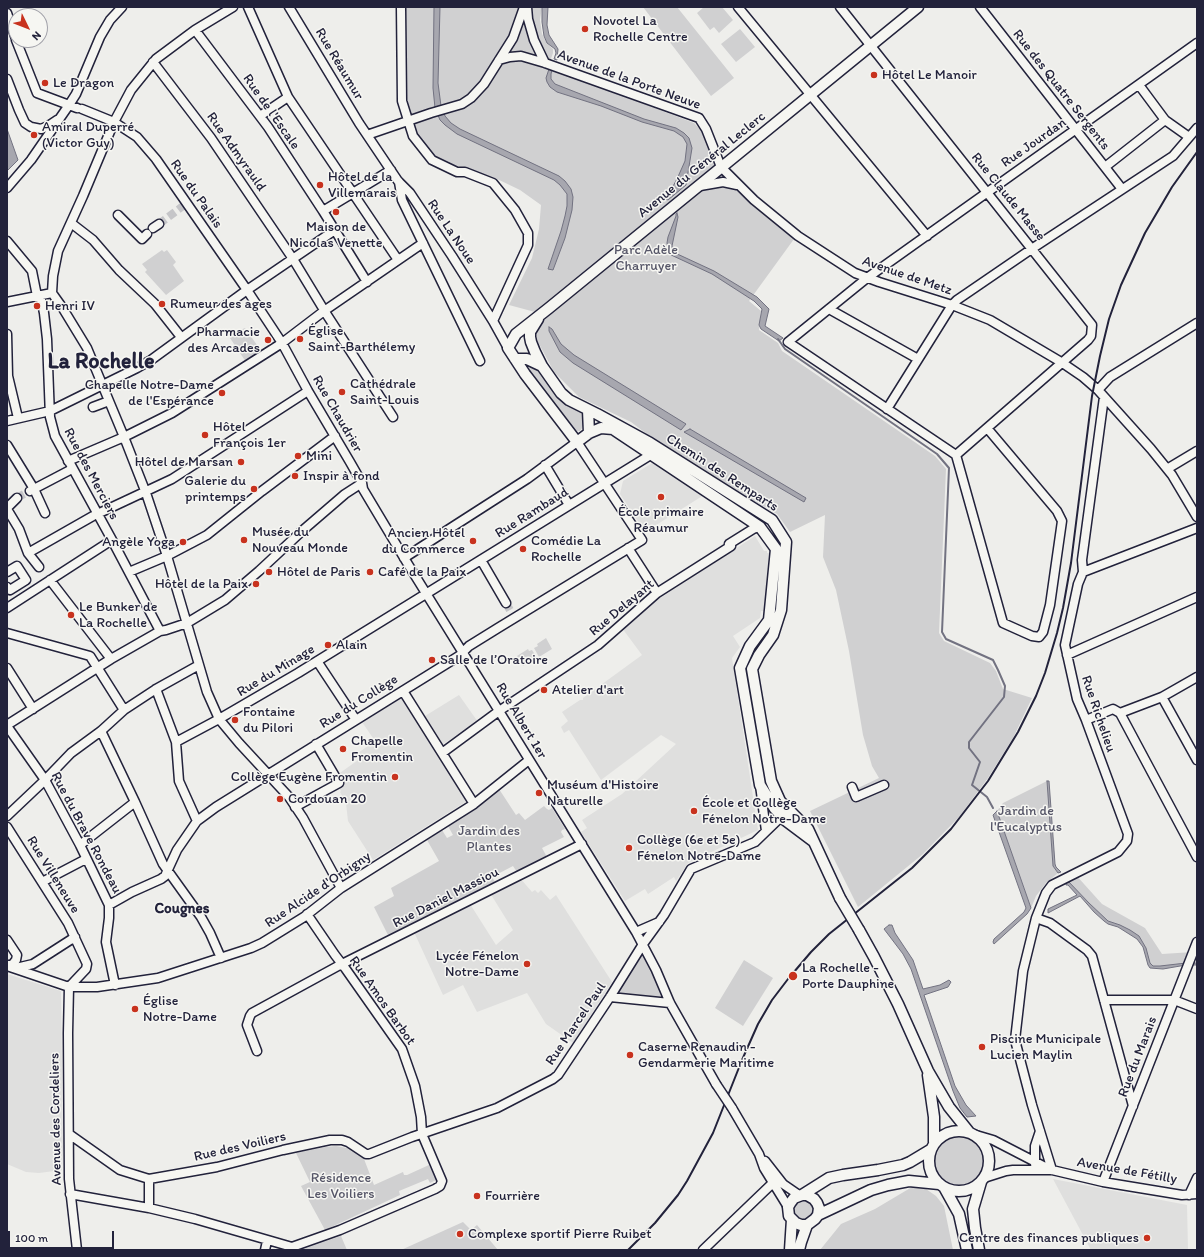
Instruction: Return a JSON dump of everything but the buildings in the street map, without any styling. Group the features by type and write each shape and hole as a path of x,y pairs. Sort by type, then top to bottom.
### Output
{"main road":[{"name":"Avenue du Général Leclerc","path":"508,348 516,334 810,93 871,45 914,8"},
{"name":"Chemin des Remparts","path":"549,308 536,322 530,332 530,337 542,366 561,394 569,400 650,443 772,520 786,542 781,610 773,635 759,655 752,669 770,781 785,813"},
{"path":"508,348 577,442"},
{"path":"515,359 527,359 542,366"},
{"path":"588,410 589,433"},
{"name":"Chemin des Remparts","path":"577,442 589,433 601,428 613,430 652,454 760,527 776,549 769,620 750,646 740,668 760,785 775,809 785,813 808,829 840,898 874,957 894,997 928,1071 948,1107 973,1134"},
{"name":"Chemin des Remparts","path":"928,1071 934,1117 932,1146"},
{"path":"967,1250 959,1214 942,1186 932,1175 928,1156 932,1146 939,1137 950,1131 963,1130 973,1134 982,1140 988,1152 989,1166 982,1180 974,1209 975,1228 979,1250"},
{"path":"807,1225 796,1223 789,1216 788,1207 794,1198 829,1178 904,1165 932,1146"},
{"path":"799,1250 807,1225 818,1215 871,1190 888,1185 909,1182 942,1186 950,1190 962,1191 975,1186 982,1180"},
{"path":"801,1195 811,1196 817,1203 818,1215"},
{"path":"790,1250 792,1220"}],"street":[{"path":"7,79 19,110 26,123 29,126 41,129 44,128 74,106 76,94 100,37 110,20 122,7"},
{"path":"233,7 174,45 153,62 131,90 114,122 92,170 71,224 58,252 53,276 52,293 87,348 146,493 207,692 219,719 239,743 284,791 303,818 341,888"},
{"path":"248,7 288,96 398,260"},
{"name":"Rue Réaumur","path":"289,7 366,134"},
{"path":"401,7 402,101 413,136 432,160 457,172 465,172 492,183 515,210 528,233 528,245 493,321"},
{"path":"366,134 462,104 471,98 484,84 513,38 524,7"},
{"path":"528,7 528,19 534,40 545,63"},
{"path":"738,7 927,236"},
{"name":"Rue Claude Masse","path":"840,7 1092,324 1088,340 1061,362"},
{"name":"Rue des Quatre Sergents","path":"980,7 1122,189"},
{"name":"Rue de l'Escale","path":"196,30 260,116 323,211 367,282"},
{"name":"Rue Jourdan","path":"887,409 788,342 867,278 1197,43"},
{"name":"Rue du Palais","path":"20,48 37,93 114,122 137,137 156,159 247,290"},
{"name":"Avenue de la Porte Neuve","path":"499,60 522,56 699,118 706,129 721,167"},
{"name":"Rue Admyrauld","path":"153,62 166,81 212,138 293,259 324,311 393,417"},
{"path":"1139,85 1165,120 1189,137"},
{"path":"260,116 288,96"},
{"path":"7,188 31,160 61,116"},
{"path":"1105,167 1165,120"},
{"path":"987,428 1057,511 1062,521 1050,605 1043,632 1039,636 1032,636 1003,623 956,455 887,409 952,305 957,300 1173,156 1197,128"},
{"name":"Rue La Noue","path":"366,134 398,181 410,193 428,220 493,321 508,348"},
{"name":"Avenue de Metz","path":"721,167 754,200 798,236 855,273 952,305 990,320 1061,362 1083,377 1098,390 1151,449 1172,475 1197,517"},
{"path":"323,211 391,170"},
{"path":"398,181 402,200 480,361"},
{"path":"698,186 723,182 738,185"},
{"path":"118,215 142,239 153,229"},
{"path":"71,224 93,240 119,270 155,304 181,337"},
{"path":"7,421 50,411 151,360 247,290 335,230"},
{"name":"Rue des Merciers","path":"7,241 32,271 44,314 47,340 50,417 55,436 160,632"},
{"path":"68,461 124,437 172,413 282,343 324,311 423,243"},
{"name":"Rue Chaudrier","path":"247,290 282,343 308,391 362,483 363,489 426,594"},
{"path":"8,299 52,293"},
{"path":"829,309 918,359"},
{"path":"1098,390 1110,377 1197,323"},
{"path":"7,334 8,376 18,418"},
{"path":"956,455 1061,362"},
{"path":"28,553 98,514 172,480 308,391"},
{"name":"Rue Richelieu","path":"1052,1170 1015,1040 1023,971 1036,918 1046,893 1052,885 1118,852 1127,841 1128,834 1077,699 1066,645 1078,584 1083,572 1082,560 1104,397"},
{"path":"93,407 109,401"},
{"path":"129,572 166,556 207,535 334,436"},
{"path":"404,558 509,491 577,442 604,483"},
{"path":"7,444 45,513"},
{"path":"1167,469 1197,451"},
{"name":"Rue Rambaud","path":"426,594 652,454"},
{"path":"545,465 569,505"},
{"path":"31,490 72,469"},
{"path":"7,726 111,659 160,632 187,623 225,600 340,499 362,483"},
{"name":"Rue du Collège","path":"168,871 170,863 177,850 197,821 216,807 459,656 469,646 513,615 642,540 604,483"},
{"path":"17,498 7,508 19,529 28,553 38,567"},
{"name":"Rue Delayant","path":"442,753 499,711 598,645 657,593 731,546 729,544 753,529 760,527"},
{"path":"1083,572 1197,528"},
{"path":"7,608 112,540"},
{"path":"628,548 657,593"},
{"path":"481,560 506,603"},
{"path":"7,572 17,566 26,580 10,590 7,586"},
{"path":"50,580 111,659"},
{"name":"Rue Albert 1er","path":"426,594 636,932 670,1003 716,1084 759,1154 764,1168 776,1180 788,1207"},
{"name":"Rue du Minage","path":"176,742 219,719 317,661 426,594"},
{"path":"1067,655 1197,596"},
{"path":"7,633 90,656 124,710"},
{"path":"317,661 356,720"},
{"path":"7,816 71,753 101,731 124,710 156,689 199,665"},
{"path":"7,668 33,709"},
{"path":"1120,714 1162,697 1197,677"},
{"path":"156,689 176,742 178,781 197,821"},
{"path":"403,690 474,804"},
{"path":"1162,697 1194,749 1197,760"},
{"path":"1086,720 1113,709 1120,714 1197,857"},
{"name":"Rue du Brave Rondeau","path":"7,726 45,780 80,845 109,905 106,942 115,985"},
{"path":"101,731 136,802 163,864 201,917 222,958"},
{"path":"295,807 339,783 316,744"},
{"name":"Rue Alcide d'Orbigny","path":"10,966 69,987 97,987 158,978 250,948 262,943 307,914 341,888 474,804 528,760"},
{"name":"Chemin des Remparts","path":"760,785 766,831"},
{"path":"852,787 856,797 884,785"},
{"path":"80,845 136,802"},
{"name":"Rue Marcel Paul","path":"422,1134 497,1108 558,1075 643,944 659,922 691,869 755,841 785,813"},
{"name":"Rue Villeneuve","path":"7,827 68,923 87,964 86,968 69,987"},
{"name":"Rue Daniel Massiou","path":"257,1052 247,1025 251,1014 342,965 582,844"},
{"path":"42,882 86,859"},
{"path":"109,905 132,892 162,879 168,871"},
{"name":"Rue Amos Barbot","path":"70,1194 149,1208 195,1219 292,1247 340,1230 440,1186 442,1181 422,1134 419,1105 413,1079 402,1049 307,914"},
{"path":"1036,918 1050,923 1087,950 1092,956 1133,1106"},
{"path":"636,932 659,922"},
{"path":"10,966 33,964 75,937"},
{"path":"7,940 17,955 16,960 10,966"},
{"name":"Rue du Marais","path":"1103,1182 1197,942"},
{"name":"Avenue des Cordeliers","path":"69,987 68,1033 70,1194 77,1250"},
{"path":"610,997 670,1003"},
{"path":"1104,1000 1174,1000 1197,1009"},
{"path":"1035,1170 1035,1146 1040,1131"},
{"name":"Rue des Voiliers","path":"69,1134 120,1170 149,1179 217,1167 330,1140 342,1140 348,1142 366,1154 369,1154 422,1134"},
{"name":"Avenue de Fétilly","path":"973,1134 993,1140 1052,1170"},
{"path":"1020,1153 1031,1150 1035,1146"},
{"name":"Avenue de Fétilly","path":"982,1180 1013,1170 1052,1170 1103,1182 1182,1195 1193,1194"},
{"path":"1193,1194 1197,1178"},
{"path":"149,1179 149,1208"},
{"path":"703,1250 776,1180 801,1195"},
{"path":"264,1250 267,1241"}],"shaded area":[{"path":"434,7 440,7 438,83 441,106 445,116 451,123 460,129 559,176 571,189 573,197 572,210 565,238 553,270 548,269 565,216 567,194 554,180 457,134 440,120 435,108 433,88"},
{"path":"542,7 548,7 547,25 549,35 558,49 557,60 554,59 556,53 555,49 547,43 544,36"},
{"path":"549,69 552,70 551,79 555,84 644,119 676,128 684,133 689,138 692,148 686,185 668,200 666,199 685,161 687,144 683,137 674,131 642,122 601,106 557,92 550,87 547,82 546,78"},
{"path":"7,129 18,160 7,171"},
{"path":"677,213 678,217 672,246 673,252 714,271 757,297 769,309 765,326 783,338 779,341 761,329 759,325 762,309 754,301 712,274 669,254 667,243 668,237"},
{"path":"549,327 552,329 561,344 574,355 686,424 681,430 573,363 560,352 549,331"},
{"path":"690,429 806,498 804,502 684,432"},
{"name":"École primaire Réaumur","path":"654,462 704,495 645,532 620,494 623,481"},
{"path":"755,536 764,551 769,553 764,611 761,611 760,618 733,636 740,647 732,658 758,830 688,863 676,881 674,877 648,894 645,889 625,901 581,832 587,828 582,820 622,794 676,744 661,735 601,780 569,730 564,733 561,727 568,721 562,712 580,700 583,700 583,698 642,655 622,628 645,608"},
{"path":"459,695 478,722 443,744 425,716"},
{"name":"Collège Eugène Fromentin","path":"401,697 467,801 373,860 348,821 346,803 338,786 337,775 361,758 358,753 375,741 362,722"},
{"path":"1047,781 1049,781 1055,864 1061,872 1058,873 1053,866"},
{"path":"997,811 1031,908 1027,914 994,944 994,939 1024,912 1026,908 993,815"},
{"name":"Lycée Fénelon Notre-Dame","path":"520,878 532,892 535,890 538,893 541,890 550,900 556,895 612,982 573,1043 546,1024 527,993 477,1012 463,985 443,995 414,932 470,904 496,945 513,930 490,893 496,890 500,891 513,881"},
{"path":"1068,881 1108,921 1120,925 1139,936 1146,948 1150,963 1153,966 1186,963 1197,963 1197,965 1186,965 1163,969 1150,968 1143,947 1137,939 1118,927 1104,921 1080,896 1048,913 1048,909 1077,895 1068,885 1066,885 1066,882"},
{"path":"889,925 892,925 895,933 913,960 923,989 940,985 949,980 951,982 948,987 924,995 955,1086 966,1105 976,1116 967,1117 960,1108 911,969 903,954 884,929"},
{"path":"7,974 61,991 62,1170 39,1173 26,1172 7,1164"},
{"path":"1053,1179 1187,1205 1188,1250 1091,1250"}],"green space":[{"name":"Parc Adèle Charruyer","path":"404,7 542,7 540,20 542,34 547,43 553,49 548,67 694,123 703,132 710,144 716,172 794,239 749,301 761,311 759,330 778,343 782,351 935,456 946,469 939,633 944,641 990,663 996,671 1003,689 1032,698 1013,738 988,778 959,817 923,854 858,907 810,811 879,778 872,766 863,735 849,651 836,590 823,557 825,515 790,532 777,514 676,456 631,422 579,397 554,372 537,340 535,312 509,305 532,258 539,229 541,205 520,190 493,177 433,158 416,134 405,100"},
{"path":"643,7 677,7 734,78 711,96"},
{"path":"704,7 722,7 733,20 719,33 714,27 710,30 697,13"},
{"path":"740,29 755,47 736,62 721,44"},
{"path":"162,250 164,252 167,250 176,262 173,265 184,281 166,295 145,272 147,270 142,264"},
{"path":"245,328 257,345 254,347 258,354 246,362 230,338 235,335 234,333"},
{"path":"535,367 561,401 582,412 583,419 582,428 580,431 568,427 527,368"},
{"path":"546,638 552,649 539,657 534,648"},
{"path":"528,649 529,651 532,650 537,658 523,666 517,656"},
{"name":"Jardin de l'Eucalyptus","path":"1047,781 1053,866 1058,873 1046,883 1036,896 1031,908 997,811 1003,803"},
{"name":"Jardin des Plantes","path":"499,789 516,815 519,813 525,820 544,806 549,810 552,808 565,829 561,832 564,837 542,848 547,857 517,872 513,866 492,877 496,884 389,937 374,907 394,896 391,888 439,861 427,840 442,830 447,838 453,835 448,826"},
{"path":"1075,874 1102,904 1145,928 1162,954 1193,952 1189,964 1160,968 1152,967 1141,942 1127,930 1108,922 1064,879"},
{"path":"643,944 670,1003 610,997"},
{"path":"744,960 773,978 743,1026 715,1008"},
{"path":"958,1135 968,1137 976,1143 982,1151 984,1161 982,1171 976,1179 968,1185 958,1187 948,1185 940,1179 934,1171 932,1161 934,1151 940,1143 948,1137"},
{"name":"Résidence Les Voiliers","path":"336,1146 352,1149 364,1159 374,1185 403,1172 404,1175 407,1175 429,1165 436,1180 430,1183 428,1179 399,1191 400,1195 325,1230 301,1186 310,1182 296,1153"},
{"path":"912,1187 926,1189 936,1196 944,1206 953,1250 820,1250 841,1224 875,1209"},
{"path":"800,1200 808,1200 814,1206 814,1214 808,1220 800,1220 794,1214 794,1206"},
{"name":"Complexe sportif Pierre Ruibet","path":"463,1222 471,1230 477,1225 498,1250 401,1250"},
{"path":"341,1236 347,1250 301,1250 326,1241"}],"waterway":[{"path":"778,339 785,349 937,454 949,468 942,632 946,639 993,660 1005,686 1004,697 969,742 969,748 980,762 972,785 987,797 993,808"}],"tunnel":[{"path":"159,224 187,203"},
{"path":"17,498 29,491"},
{"path":"506,603 511,612"}],"railway":[{"path":"628,1250 655,1223 678,1195 687,1181 713,1133 742,1060 758,1024 772,1000 811,952 829,934 912,868 951,829 988,781 1018,732 1036,696 1045,673 1063,608 1071,563 1092,396 1109,319 1121,285 1145,233 1172,187 1197,152"}],"place":[{"name":"Novotel La Rochelle Centre","path":"585,29"},
{"name":"Hôtel Le Manoir","path":"874,75"},
{"name":"Le Dragon","path":"45,83"},
{"name":"Amiral Duperré (Victor Guy)","path":"34,135"},
{"name":"Hôtel de la Villemarais","path":"320,185"},
{"name":"Maison de Nicolas Venette","path":"336,212"},
{"name":"Rumeur des ages","path":"162,304"},
{"name":"Henri IV","path":"37,306"},
{"name":"Église Saint-Barthélemy","path":"300,339"},
{"name":"Pharmacie des Arcades","path":"268,340"},
{"name":"Cathédrale Saint-Louis","path":"342,392"},
{"name":"Chapelle Notre-Dame de l'Espérance","path":"222,393"},
{"name":"Hôtel François 1er","path":"205,435"},
{"name":"Mini","path":"298,456"},
{"name":"Hôtel de Marsan","path":"241,462"},
{"name":"Inspir à fond","path":"295,476"},
{"name":"Galerie du printemps","path":"254,489"},
{"name":"École primaire Réaumur","path":"661,497"},
{"name":"Musée du Nouveau Monde","path":"244,540"},
{"name":"Ancien Hôtel du Commerce","path":"473,541"},
{"name":"Angèle Yoga","path":"183,542"},
{"name":"Comédie La Rochelle","path":"523,549"},
{"name":"Hôtel de Paris","path":"269,572"},
{"name":"Café de la Paix","path":"370,572"},
{"name":"Hôtel de la Paix","path":"256,584"},
{"name":"Le Bunker de La Rochelle","path":"71,615"},
{"name":"Alain","path":"328,645"},
{"name":"Salle de l’Oratoire","path":"432,660"},
{"name":"Atelier d'art","path":"544,690"},
{"name":"Fontaine du Pilori","path":"235,720"},
{"name":"Chapelle Fromentin","path":"343,749"},
{"name":"Collège Eugène Fromentin","path":"395,777"},
{"name":"Muséum d'Histoire Naturelle","path":"539,793"},
{"name":"Cordouan 20","path":"280,799"},
{"name":"École et Collège Fénelon Notre-Dame","path":"694,811"},
{"name":"Collège (6e et 5e) Fénelon Notre-Dame","path":"629,848"},
{"name":"Lycée Fénelon Notre-Dame","path":"527,964"},
{"name":"La Rochelle - Porte Dauphine","path":"793,976"},
{"name":"Église Notre-Dame","path":"135,1009"},
{"name":"Piscine Municipale Lucien Maylin","path":"982,1047"},
{"name":"Caserne Renaudin - Gendarmerie Maritime","path":"630,1055"},
{"name":"Fourrière","path":"477,1196"},
{"name":"Complexe sportif Pierre Ruibet","path":"460,1234"},
{"name":"Centre des finances publiques","path":"1147,1238"}],"district":[{"name":"La Rochelle","path":"101,362"},
{"name":"Cougnes","path":"182,909"}]}
